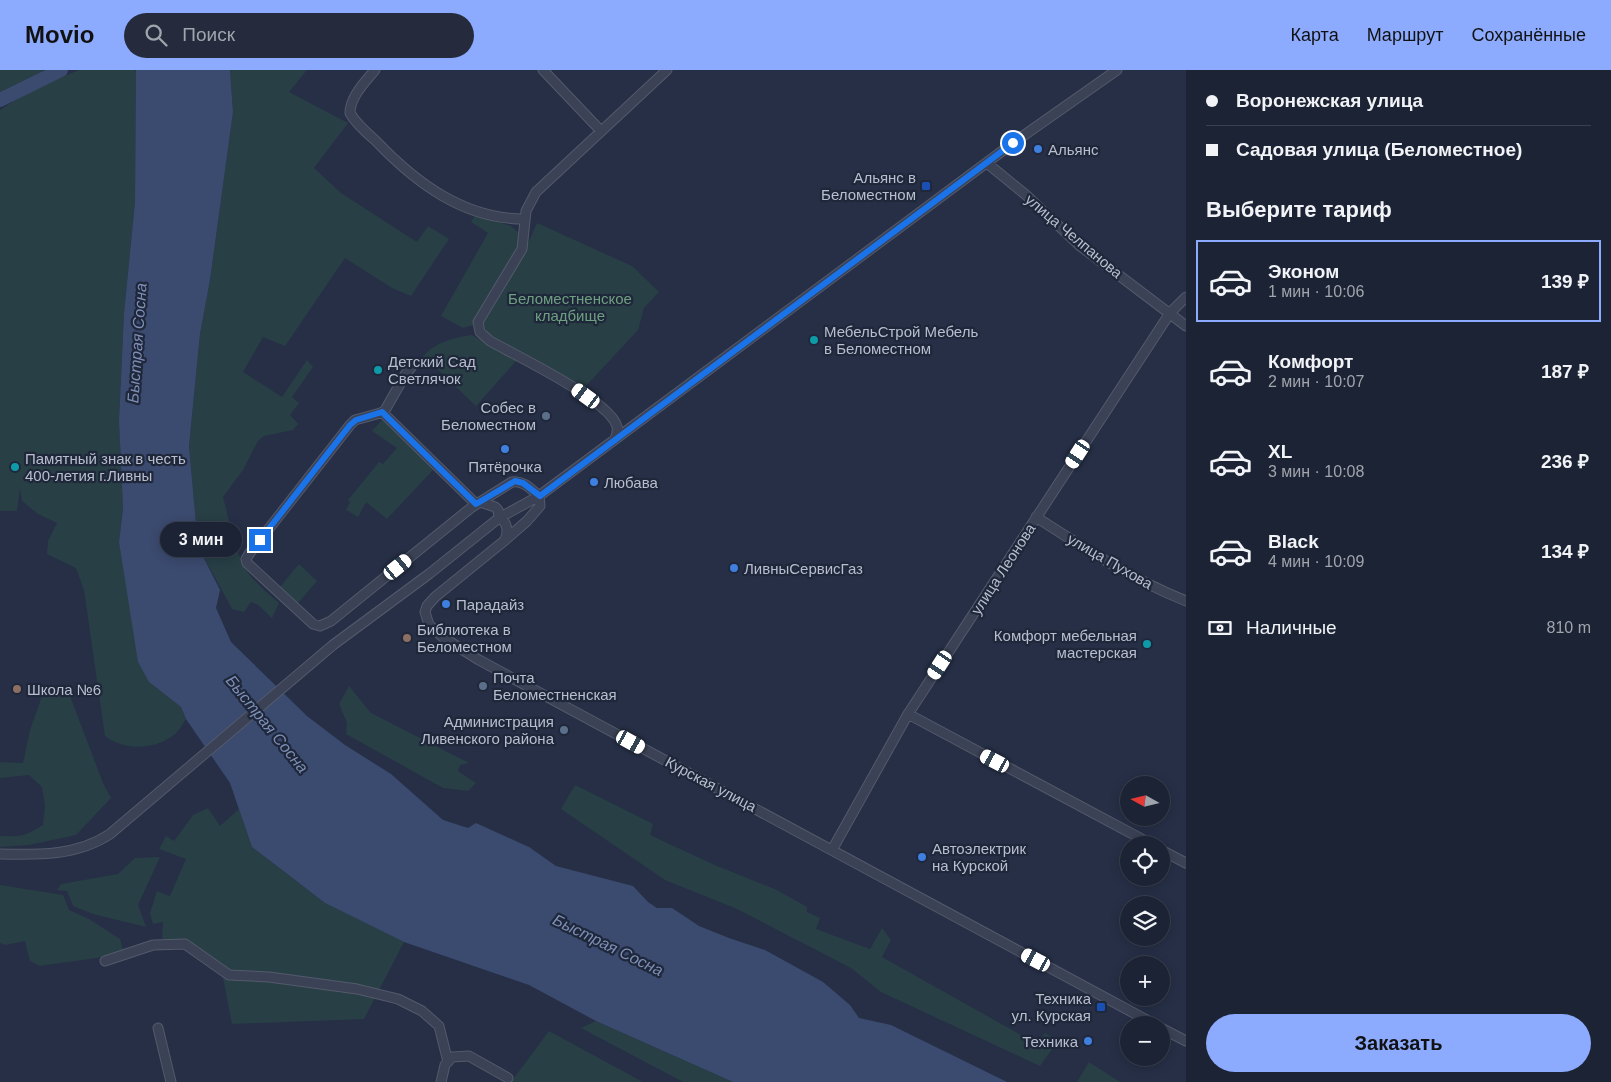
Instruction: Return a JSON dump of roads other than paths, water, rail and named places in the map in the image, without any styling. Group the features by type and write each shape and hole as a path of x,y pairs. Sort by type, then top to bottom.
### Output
{"street":[{"path":"375,70 357,94 351,105 350,113 396,163 417,180 464,207 500,217 524,219"},
{"path":"543,70 602,131"},
{"path":"615,439 618,431 616,422 600,406 573,387 490,340 480,332 478,327 479,319 522,249 524,242 524,219 529,204 536,192 667,70"},
{"path":"0,854 50,853 82,848 103,838 139,810 333,644 429,574 499,518 540,496 988,164 1013,143 1117,70"},
{"name":"улица Челпанова","path":"988,164 1026,195 1080,245 1186,326"},
{"name":"улица Леонова","path":"832,850 908,714 1170,313 1186,297"},
{"path":"413,366 405,375 382,412 356,420 350,425 249,554 246,559 247,564 313,624 320,626 331,621 478,503 515,481 523,483 540,496"},
{"path":"382,412 478,503 496,508 499,512 499,518"},
{"name":"Курская улица","path":"540,496 541,504 537,511 504,541 435,597 427,606 426,618 431,628 479,660 1139,1016"},
{"path":"499,518 503,520 506,526 507,534 504,541"},
{"name":"улица Пухова","path":"1036,518 1159,590 1186,601"},
{"path":"908,714 1135,836"},
{"path":"1170,855 1186,863"},
{"path":"105,961 153,944 185,944 230,975 269,977 337,986 398,999 422,1011 439,1026 448,1062"},
{"path":"158,1028 172,1082"},
{"path":"1170,1033 1186,1041"},
{"path":"441,1082 445,1065 452,1057 469,1056 508,1078"}],"water":[{"name":"Быстрая Сосна","path":"136,70 230,70 233,112 210,280 200,334 189,446 198,546 220,590 216,608 231,642 307,716 345,745 391,774 443,820 468,828 476,823 529,847 556,866 633,886 648,902 657,908 672,908 699,926 765,950 823,982 850,1005 859,1018 891,1025 1007,1082 733,1082 596,1021 529,985 404,942 325,903 252,847 230,783 186,719 181,707 149,682 138,662 119,542 123,508 119,421 124,313 135,202"}],"waterway":[{"path":"0,100 61,70"}],"place":[{"name":"Альянс","path":"1038,149"},
{"name":"Альянс в Беломестном","path":"926,186"},
{"name":"МебельСтрой Мебель в Беломестном","path":"814,340"},
{"name":"Детский Сад Светлячок","path":"378,370"},
{"name":"Собес в Беломестном","path":"546,416"},
{"name":"Пятёрочка","path":"505,449"},
{"name":"Памятный знак в честь 400-летия г.Ливны","path":"15,467"},
{"name":"Любава","path":"594,482"},
{"name":"ЛивныСервисГаз","path":"734,568"},
{"name":"Парадайз","path":"446,604"},
{"name":"Библиотека в Беломестном","path":"407,638"},
{"name":"Комфорт мебельная мастерская","path":"1147,644"},
{"name":"Почта Беломестненская","path":"483,686"},
{"name":"Школа №6","path":"17,689"},
{"name":"Администрация Ливенского района","path":"564,730"},
{"name":"Автоэлектрик на Курской","path":"922,857"},
{"name":"Техника ул. Курская","path":"1101,1007"},
{"name":"Техника","path":"1088,1041"}],"park label":[{"name":"Беломестненское кладбище","path":"570,306"}]}
